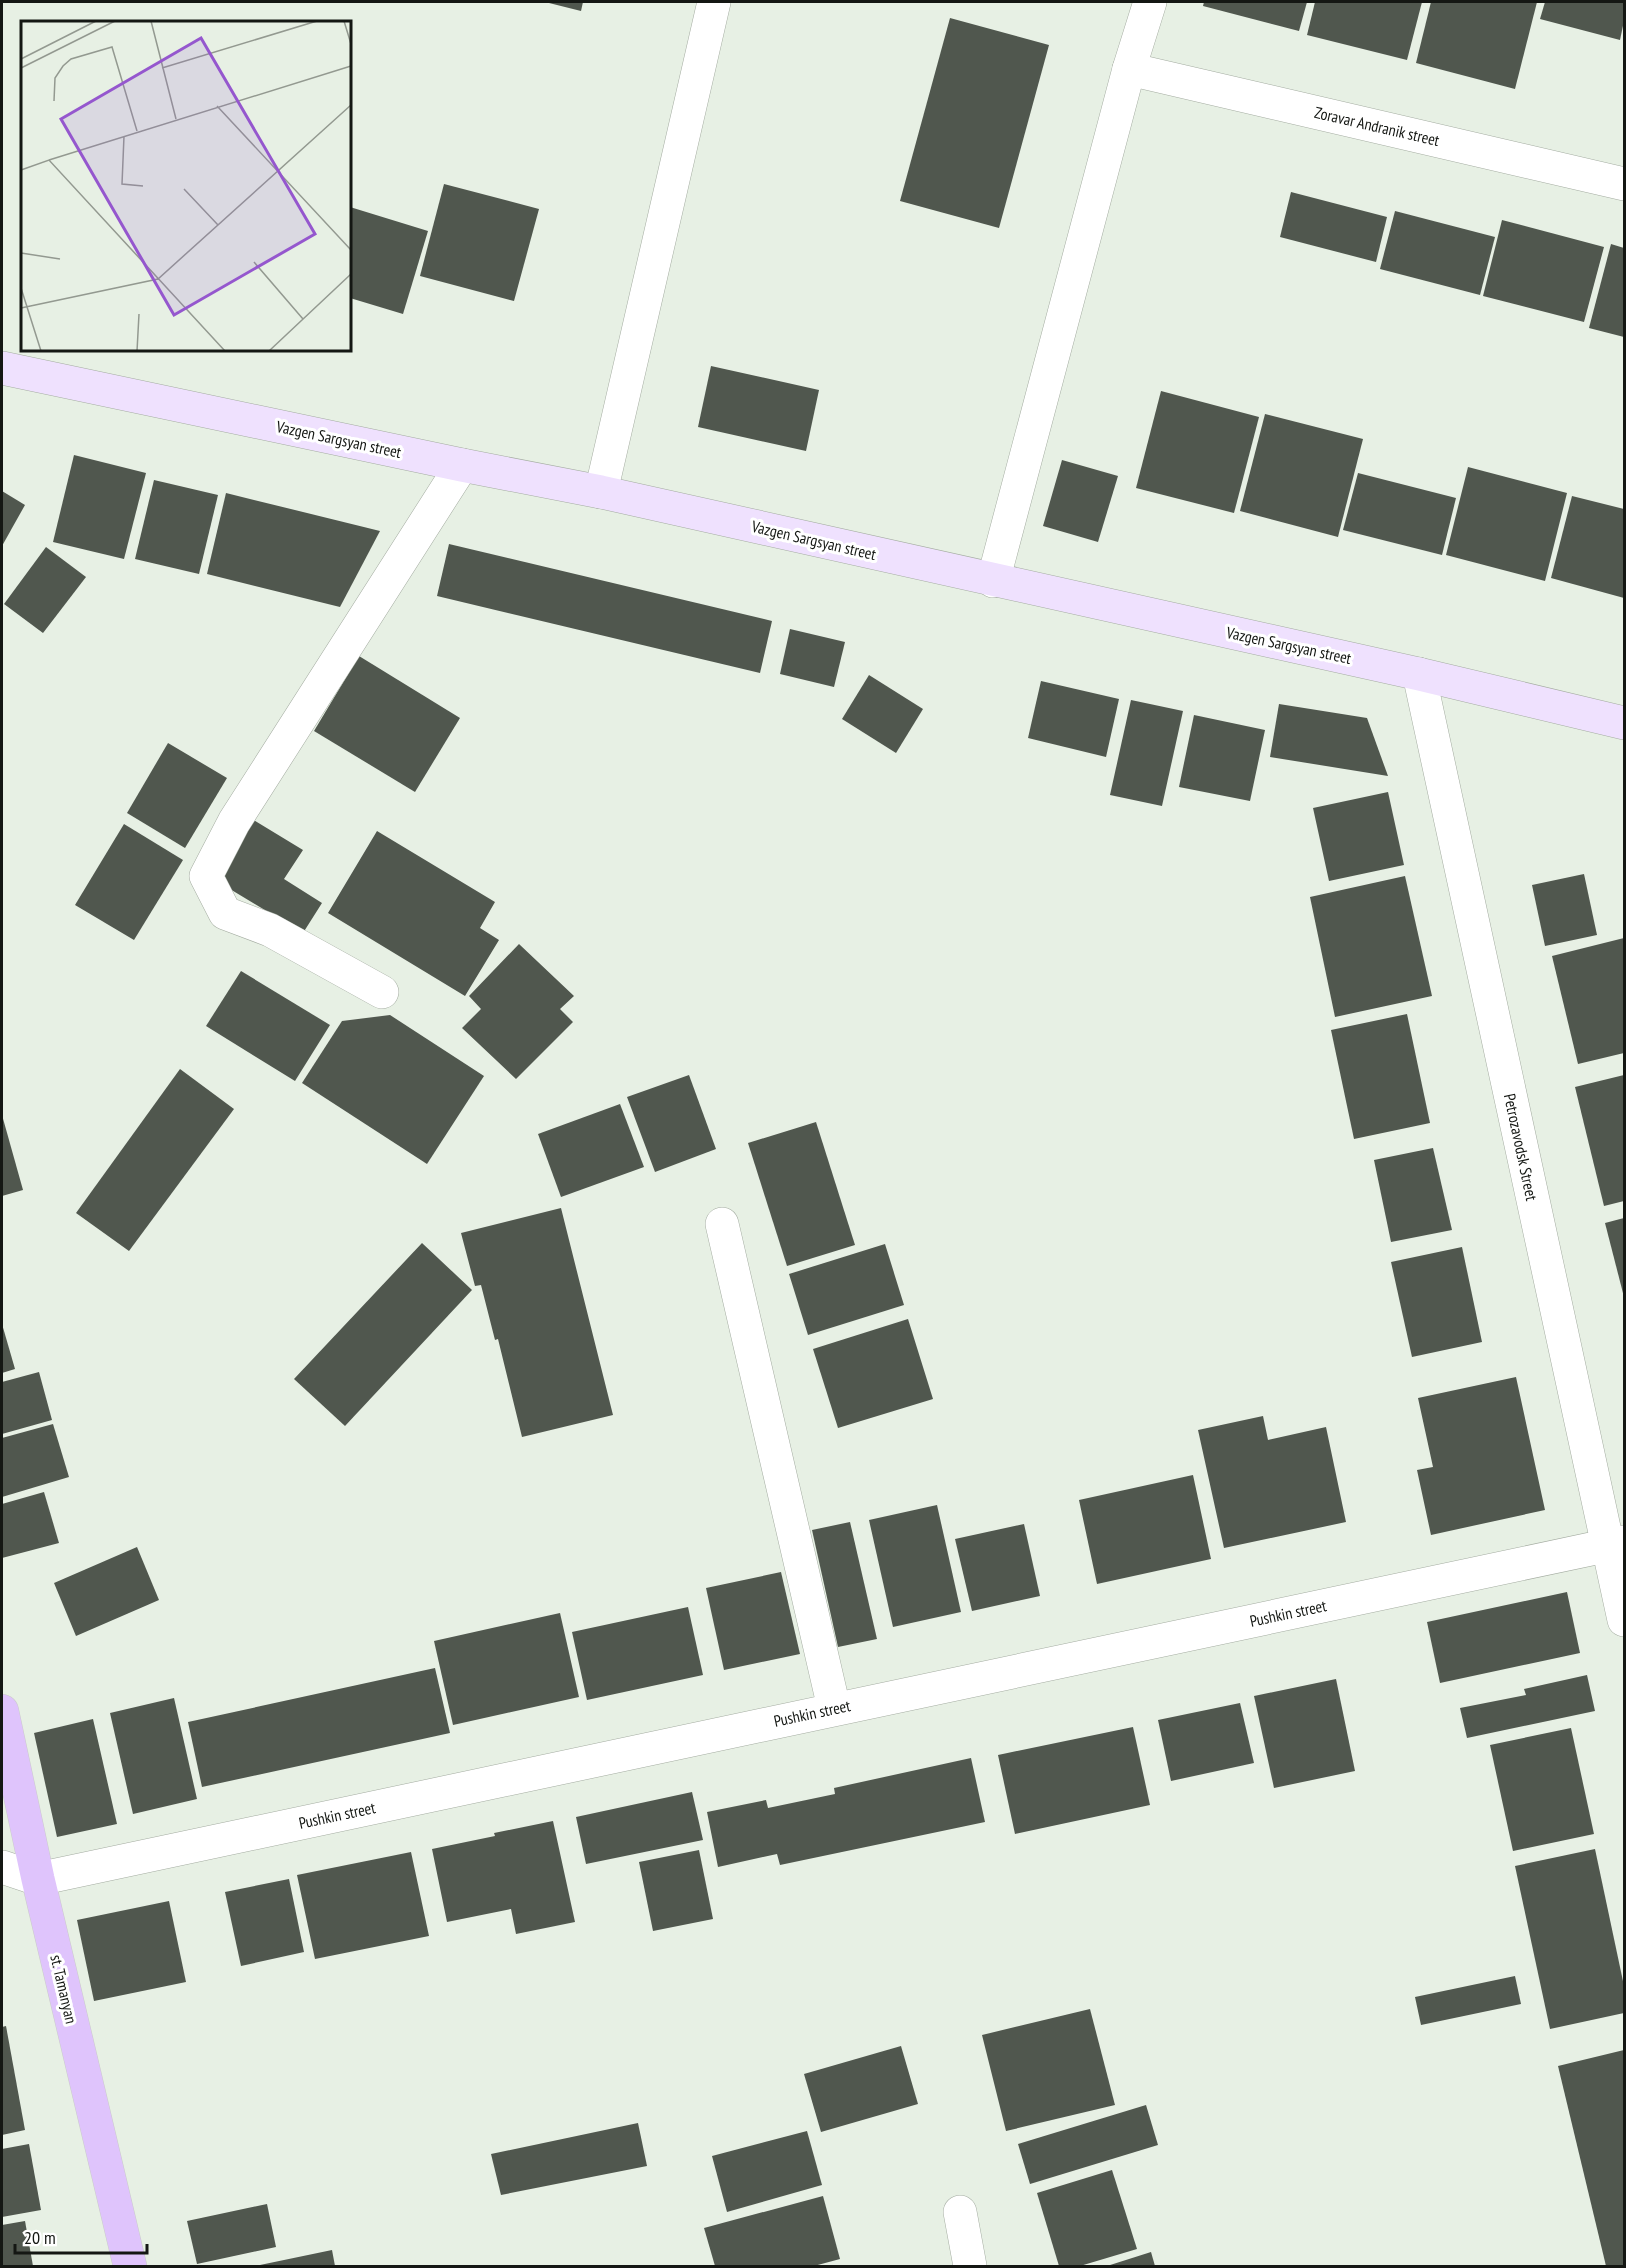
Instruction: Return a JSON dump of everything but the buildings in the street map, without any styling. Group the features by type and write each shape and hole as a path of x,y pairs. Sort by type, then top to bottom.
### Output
{"main road":[{"name":"st. Tamanyan","path":"2,1711 38,1879 130,2266"}],"street":[{"path":"602,492 714,2"},
{"path":"993,581 1150,2"},
{"name":"Zoravar Andranik street","path":"1130,69 1624,184"},
{"name":"Vazgen Sargsyan street","path":"2,368 462,465 602,492 993,581 1419,674 1624,723"},
{"path":"382,992 270,930 225,913 206,876 234,822 462,465"},
{"name":"Petrozavodsk Street","path":"1419,674 1616,1544 1624,1620"},
{"path":"722,1224 834,1708"},
{"name":"Pushkin street","path":"38,1879 834,1708 1616,1544"},
{"path":"2,1867 38,1879"},
{"path":"960,2212 970,2266"}]}
